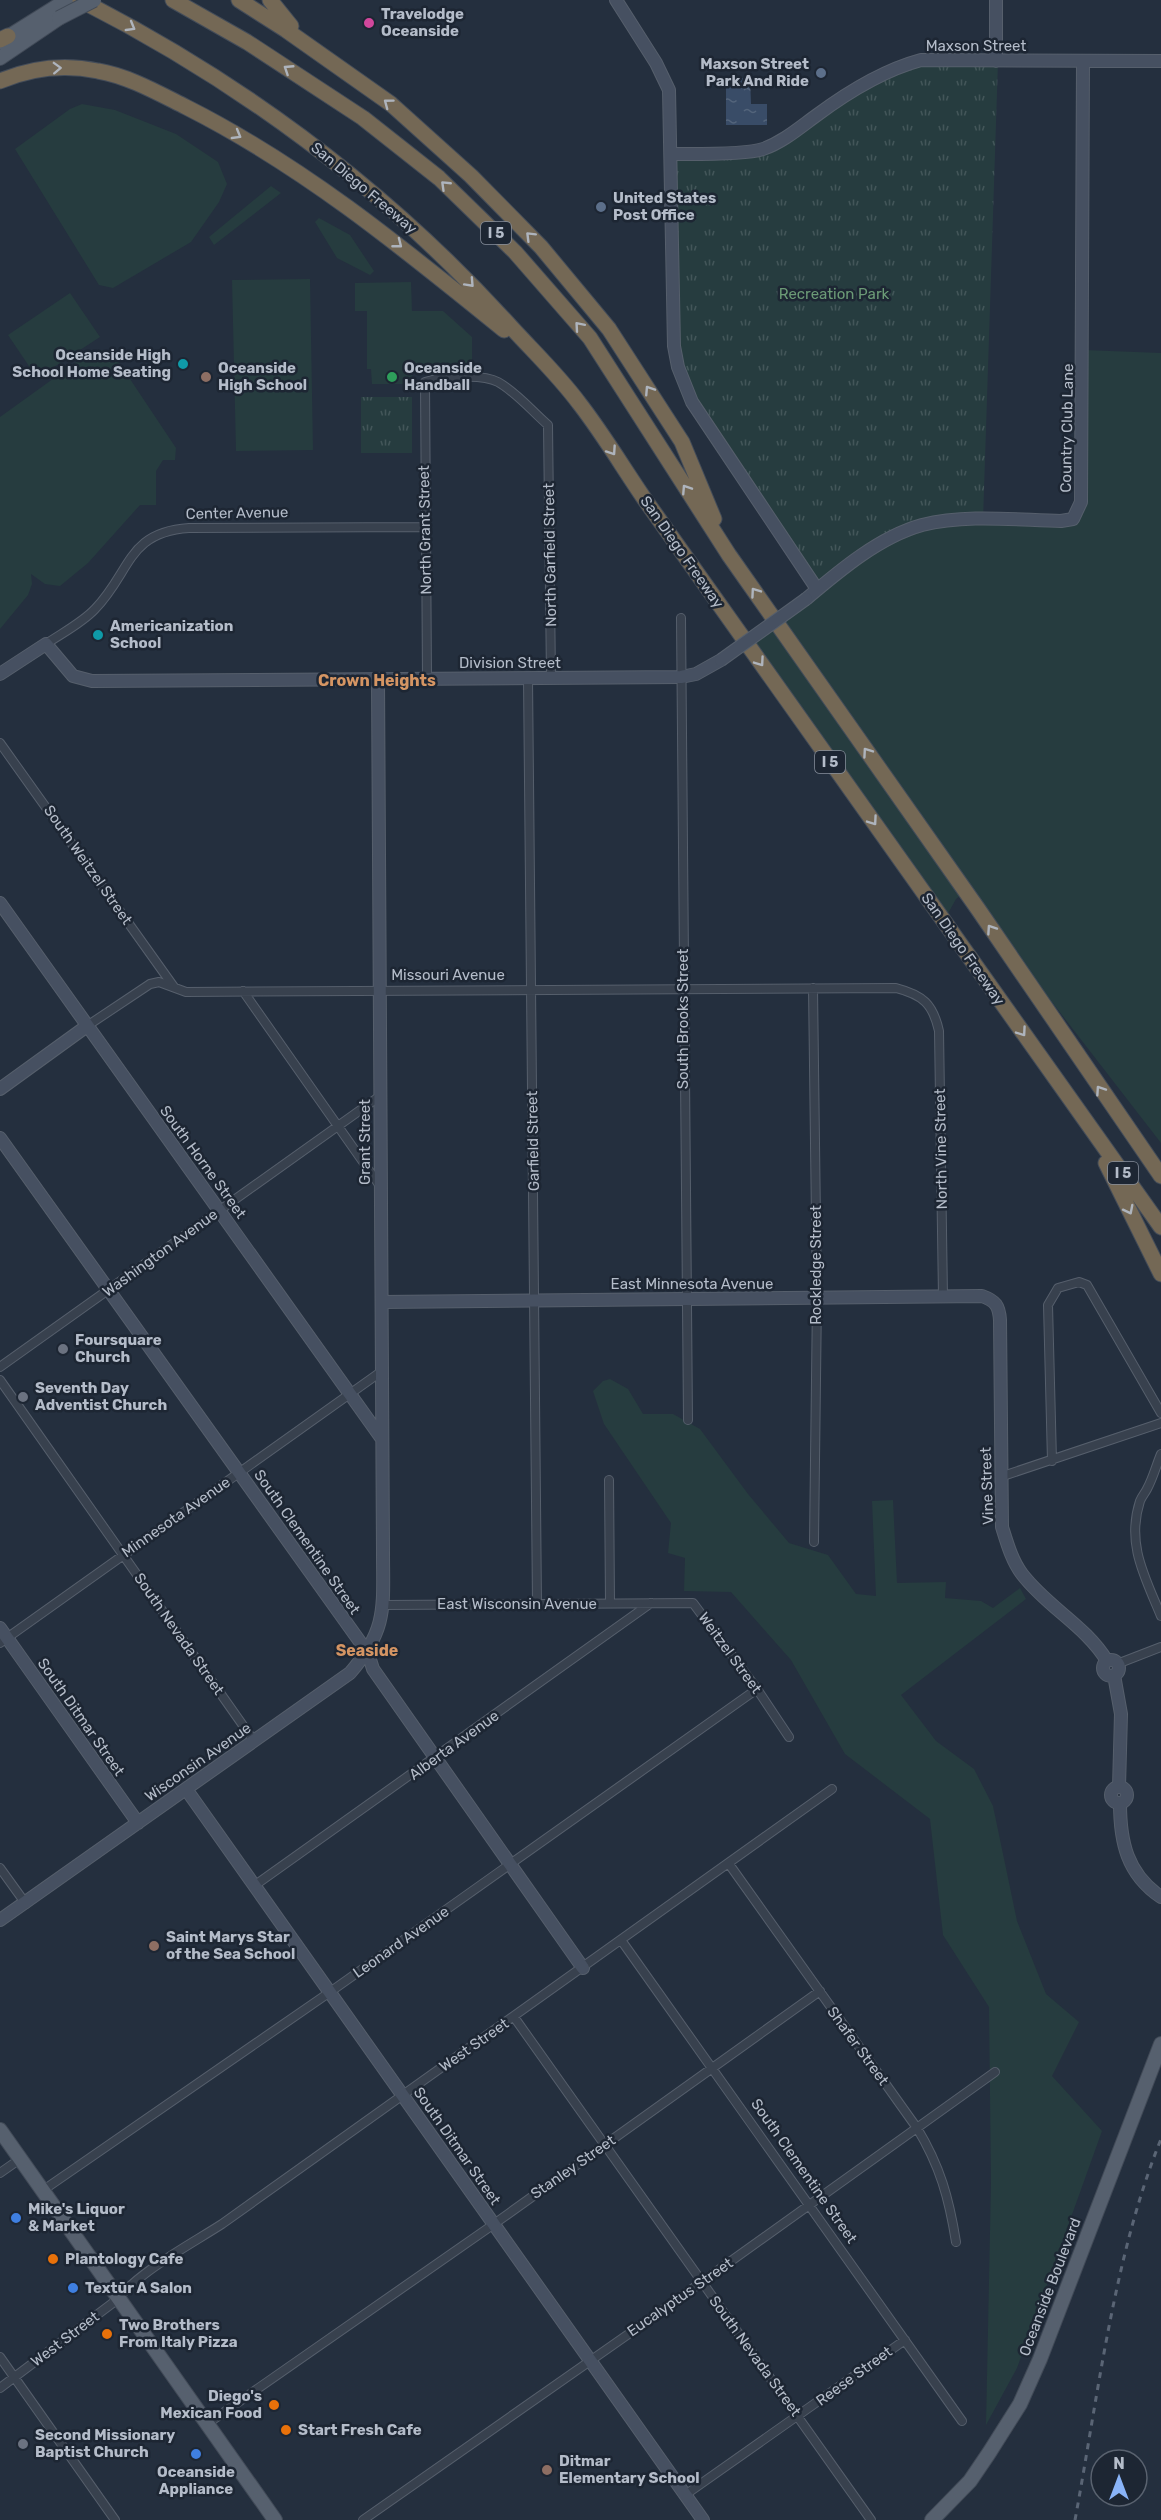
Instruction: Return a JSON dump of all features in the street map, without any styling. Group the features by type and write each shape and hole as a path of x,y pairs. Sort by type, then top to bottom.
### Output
{"highway":[{"name":"San Diego Freeway","path":"80,0 215,76 266,110 347,170 458,269 545,363 579,402 648,504 1161,1227"},
{"name":"I 5","path":"173,0 247,42 363,118 439,178 515,252 590,338 729,555 978,909 1161,1176"},
{"path":"239,0 391,104 471,176 541,247 609,330 682,442 729,555"},
{"path":"270,0 290,26 336,66"},
{"path":"0,81 47,69 98,71 134,83 199,114 277,158 364,218 545,363"},
{"path":"1084,1120 1161,1274"},
{"path":"1133,1138 1161,1166"}],"main road":[{"path":"0,58 53,16 67,0"},
{"path":"3,40 53,16 94,0"},
{"name":"Oceanside Boulevard","path":"932,2520 970,2481 1020,2404 1040,2359 1161,2044"},
{"path":"0,2130 275,2520"}],"street":[{"path":"616,0 656,63 669,90 675,354 682,380 692,402 817,589"},
{"path":"996,0 996,61"},
{"name":"Maxson Street","path":"672,154 760,150 779,142 880,75 903,65 933,59 1161,61"},
{"name":"Country Club Lane","path":"761,632 878,544 919,526 963,520 1061,521 1073,519 1081,502 1083,61"},
{"name":"North Grant Street","path":"427,678 425,382 437,378 485,378 498,382 548,425 549,431"},
{"name":"North Garfield Street","path":"549,431 551,678"},
{"name":"Center Avenue","path":"0,674 94,610 109,592 138,547 146,540 167,531 189,528 425,527"},
{"name":"South Brooks Street","path":"681,618 687,1420"},
{"name":"Division Street","path":"46,644 72,676 92,681 681,676 696,674 761,632"},
{"name":"Garfield Street","path":"528,678 537,1604"},
{"name":"Grant Street","path":"378,680 383,1605"},
{"name":"South Weitzel Street","path":"0,743 175,989"},
{"name":"South Horne Street","path":"0,903 382,1439"},
{"name":"Missouri Avenue","path":"0,1089 87,1026 150,984 159,982 186,992 896,988 912,992 928,1003"},
{"name":"Rockledge Street","path":"813,988 817,1298 814,1542"},
{"path":"243,991 380,1186"},
{"name":"North Vine Street","path":"928,1003 936,1017 939,1031 943,1297"},
{"name":"Washington Avenue","path":"0,1367 380,1096"},
{"name":"South Clementine Street","path":"0,1138 368,1653 373,1669 583,1968"},
{"path":"1052,1461 1048,1305 1058,1288 1079,1282 1087,1285 1161,1413"},
{"name":"East Minnesota Avenue","path":"382,1302 982,1296 993,1300 999,1307"},
{"name":"Vine Street","path":"999,1307 1002,1527 1010,1552 1022,1574 1090,1637 1113,1667 1121,1714 1119,1787 1126,1791 1127,1795 1124,1802 1120,1803 1120,1824 1128,1860 1145,1883 1161,1897"},
{"name":"Minnesota Avenue","path":"2,1636 124,1554 382,1371"},
{"name":"South Nevada Street","path":"0,1380 254,1741"},
{"path":"1000,1477 1161,1423"},
{"path":"1161,1454 1138,1506 1136,1550 1142,1572 1161,1616"},
{"path":"609,1480 610,1603"},
{"name":"East Wisconsin Avenue","path":"383,1605 651,1603"},
{"name":"Weitzel Street","path":"651,1603 693,1603 757,1689 789,1737"},
{"name":"Alberta Avenue","path":"254,1886 437,1758 651,1603"},
{"name":"Wisconsin Avenue","path":"0,1920 26,1904 350,1673 368,1653 380,1628 383,1605"},
{"name":"South Ditmar Street","path":"2,1636 138,1823"},
{"path":"1113,1667 1161,1647"},
{"name":"Leonard Avenue","path":"42,2191 330,1992 757,1689"},
{"name":"South Ditmar Street","path":"186,1789 703,2520"},
{"name":"West Street","path":"0,2388 118,2299 126,2289 222,2224 832,1789"},
{"name":"Shafer Street","path":"729,1864 917,2128 940,2173 956,2242"},
{"path":"0,1868 26,1904"},
{"name":"South Clementine Street","path":"621,1940 962,2421"},
{"name":"Stanley Street","path":"207,2424 494,2224 819,1991"},
{"name":"South Nevada Street","path":"514,2017 871,2520"},
{"name":"Eucalyptus Street","path":"363,2520 591,2361 995,2072"},
{"path":"0,2173 20,2159"},
{"name":"Reese Street","path":"685,2495 905,2340"},
{"path":"0,2357 115,2520"}],"green space":[{"name":"Recreation Park","path":"998,61 983,520 919,526 812,585 695,404 678,350 676,154 758,153 886,75 914,64"},
{"path":"82,104 115,110 176,134 218,162 227,184 219,202 191,242 113,288 99,285 15,149 70,109"},
{"path":"271,186 281,193 214,245 209,237"},
{"path":"319,218 350,235 374,271 370,275 337,258 315,222"},
{"path":"310,279 313,450 236,451 232,280"},
{"path":"411,282 412,311 443,311 472,337 472,368 412,368 412,384 372,384 371,369 367,369 367,311 355,311 355,283"},
{"path":"70,293 100,337 37,378 8,335"},
{"path":"102,350 118,361 176,448 175,460 163,460 156,471 156,505 140,505 88,563 60,586 45,584 31,574 32,584 28,595 0,629 0,417 89,353"},
{"path":"1084,350 1161,353 1161,1143 966,891 956,899 941,926 746,645 880,548 919,526 1075,515"},
{"path":"361,397 412,397 412,453 361,453"},
{"path":"610,1379 628,1389 643,1414 673,1414 700,1429 748,1494 789,1543 828,1555 856,1594 876,1596 872,1501 893,1500 897,1583 946,1582 945,1598 981,1601 993,1608 1020,1588 1026,1599 901,1695 936,1741 974,1769 993,1806 1017,1921 1046,1994 1079,2022 1052,2076 1102,2131 1017,2368 986,2425 991,2183 989,2007 943,1935 930,1819 845,1754 791,1660 731,1592 684,1591 685,1558 668,1553 671,1523 604,1424 593,1391 603,1381"}],"water":[{"path":"726,78 750,78 751,104 767,104 767,125 726,125"}],"railway":[{"path":"1075,2520 1119,2278 1131,2230 1161,2139"}],"place":[{"name":"Travelodge Oceanside","path":"369,23"},
{"name":"Maxson Street Park And Ride","path":"821,73"},
{"name":"United States Post Office","path":"601,207"},
{"name":"Oceanside High School Home Seating","path":"183,364"},
{"name":"Oceanside High School","path":"206,377"},
{"name":"Oceanside Handball","path":"392,377"},
{"name":"Americanization School","path":"98,635"},
{"name":"Foursquare Church","path":"63,1349"},
{"name":"Seventh Day Adventist Church","path":"23,1397"},
{"name":"Saint Marys Star of the Sea School","path":"154,1946"},
{"name":"Mike's Liquor & Market","path":"16,2218"},
{"name":"Plantology Cafe","path":"53,2259"},
{"name":"Textūr A Salon","path":"73,2288"},
{"name":"Two Brothers From Italy Pizza","path":"107,2334"},
{"name":"Diego's Mexican Food","path":"274,2405"},
{"name":"Start Fresh Cafe","path":"286,2430"},
{"name":"Second Missionary Baptist Church","path":"23,2444"},
{"name":"Oceanside Appliance","path":"196,2454"},
{"name":"Ditmar Elementary School","path":"547,2470"}],"district":[{"name":"Crown Heights","path":"377,680"},
{"name":"Seaside","path":"367,1650"}]}
